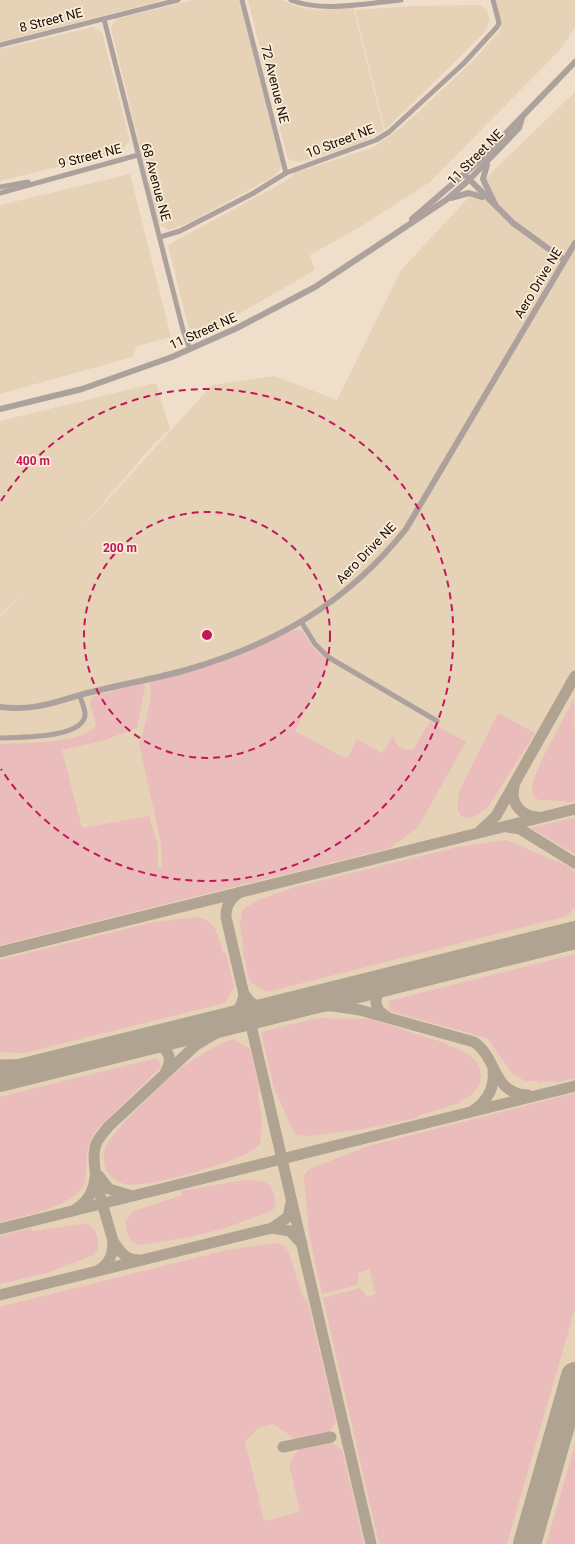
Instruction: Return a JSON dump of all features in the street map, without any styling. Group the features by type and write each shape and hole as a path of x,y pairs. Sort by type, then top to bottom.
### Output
{"street":[{"name":"8 Street NE","path":"0,44 178,0"},
{"name":"72 Avenue NE","path":"242,0 286,173"},
{"path":"291,0 303,5 318,6 401,0"},
{"name":"10 Street NE","path":"160,237 180,231 252,194 286,173 376,140 389,132 464,63 499,23 493,0"},
{"name":"68 Avenue NE","path":"104,19 183,330 190,349"},
{"name":"11 Street NE","path":"396,232 465,174 522,118 575,62"},
{"name":"11 Street NE","path":"0,409 82,389 145,367 237,328 315,287 446,200 469,180 519,128 522,118"},
{"name":"9 Street NE","path":"0,193 48,178 138,155"},
{"path":"489,160 483,179 487,190 503,215"},
{"path":"465,174 503,215 526,234 564,260"},
{"name":"9 Street NE","path":"0,187 48,178"},
{"path":"446,200 469,193 477,194 487,199"},
{"name":"Aero Drive NE","path":"0,707 27,709 185,670 212,661 269,639 302,622 351,587 371,569 406,529 575,243"},
{"path":"302,622 315,644 328,657 437,721"},
{"path":"0,738 59,734 74,729 83,722 85,714 80,696"}],"shaded area":[{"path":"0,0 164,0 0,42"},
{"path":"193,0 241,0 254,60 281,164 280,170 274,176 189,223 169,230 161,226 157,217 111,28 116,19"},
{"path":"248,0 282,0 299,7 318,10 353,7 384,131 360,143 300,162 290,160 287,157"},
{"path":"496,0 575,0 575,27 560,50 430,182 360,227 310,255 315,270 211,330 189,329 168,245 291,178 294,173 374,147 402,127 471,63 501,29"},
{"path":"481,5 487,11 490,20 485,32 385,130 355,10 412,6"},
{"path":"93,27 102,32 130,141 121,151 0,181 0,49"},
{"path":"575,92 575,1544 0,1544 0,617 23,592 0,615 0,421 156,383 170,429 154,444 75,536 212,385 275,376 337,400 401,270 497,167"},
{"path":"130,174 171,337 137,346 132,357 0,394 0,205"},
{"path":"295,630 302,631 314,649 330,662 295,731 347,759 357,739 382,753 394,735 397,745 403,749 413,749 430,722 466,742 418,827 390,848 0,945 0,744 37,743 67,739 90,731 96,724 90,703 93,697 144,683 145,687 137,728 102,741 62,750 82,828 149,816 158,845 158,868 162,867 161,843 139,744 145,725 151,696 150,682 236,656"},
{"path":"574,699 575,801 566,803 566,801 539,800 533,796 532,792 537,771"},
{"path":"498,713 535,733 488,807 472,818 462,817 457,809 459,792"},
{"path":"575,817 575,854 531,828"},
{"path":"507,840 557,862 558,861 571,868 575,874 575,907 567,916 267,992 250,982 242,949 244,948 240,927 242,910 258,900 295,887 458,847"},
{"path":"195,917 202,918 212,925 217,934 223,953 226,953 234,987 225,1003 23,1053 0,1052 0,960 150,923"},
{"path":"575,954 575,1078 556,1083 556,1081 539,1083 538,1081 525,1081 512,1073 487,1038 389,1011 389,1001"},
{"path":"317,1018 370,1019 448,1044 448,1046 459,1048 458,1050 468,1054 475,1060 481,1076 479,1083 475,1091 469,1097 459,1101 459,1103 417,1116 417,1118 364,1129 309,1136 297,1135 291,1126 274,1088 261,1032"},
{"path":"234,1039 250,1049 260,1092 258,1093 262,1121 260,1144 240,1157 169,1179 136,1185 118,1182 113,1178 105,1167 104,1159 106,1146 110,1139 142,1104 177,1071 208,1051"},
{"path":"157,1058 161,1067 97,1129 92,1137 87,1155 85,1181 81,1190 73,1197 49,1209 0,1222 0,1097"},
{"path":"575,1093 575,1308 507,1544 379,1544 323,1298 360,1288 367,1297 376,1294 369,1269 358,1273 358,1285 322,1294 309,1234 304,1176 309,1169 369,1146"},
{"path":"244,1180 260,1181 268,1184 274,1192 275,1205 272,1211 222,1229 190,1237 140,1245 133,1242 128,1236 126,1220 132,1212 182,1195 181,1191"},
{"path":"83,1224 91,1227 96,1232 98,1249 94,1255 46,1273 0,1284 0,1236 31,1228 33,1231"},
{"path":"276,1243 283,1245 288,1251 304,1300 307,1299 336,1421 329,1433 297,1440 273,1424 260,1427 245,1441 264,1521 300,1512 289,1464 299,1449 330,1442 342,1450 364,1544 0,1544 0,1307 227,1250"},
{"path":"575,1445 575,1544 546,1544"}],"taxiway":[{"path":"480,831 496,816 575,676"},
{"path":"514,787 513,793 515,803 518,808 526,814 537,817"},
{"path":"0,952 575,809"},
{"path":"507,827 520,829 575,863"},
{"path":"240,892 229,903 226,917 371,1544"},
{"path":"386,1016 377,1008 376,998 384,984 389,981"},
{"path":"223,1022 234,1015 240,1008 244,994"},
{"path":"245,995 254,1005 258,1007 276,1010"},
{"path":"292,1006 333,1006 360,1010 474,1042 488,1057 496,1074 508,1089 516,1093 528,1095"},
{"path":"113,1241 99,1192 94,1165 94,1153 99,1139 109,1126 196,1045 230,1025 258,1014"},
{"path":"146,1042 152,1043 166,1050 169,1059 169,1065 166,1071"},
{"path":"0,1065 54,1064"},
{"path":"474,1110 487,1098 490,1093 493,1083 493,1071"},
{"path":"0,1229 575,1086"},
{"path":"98,1175 109,1189 129,1195"},
{"path":"76,1209 89,1196 95,1177"},
{"path":"291,1203 288,1217 272,1228 290,1231 302,1244"},
{"path":"0,1295 272,1228"},
{"path":"99,1270 110,1258 113,1241 124,1255 130,1259 139,1260"},
{"path":"283,1447 331,1437"}],"runway":[{"path":"0,1078 575,935"},
{"path":"527,1544 575,1376"}]}
